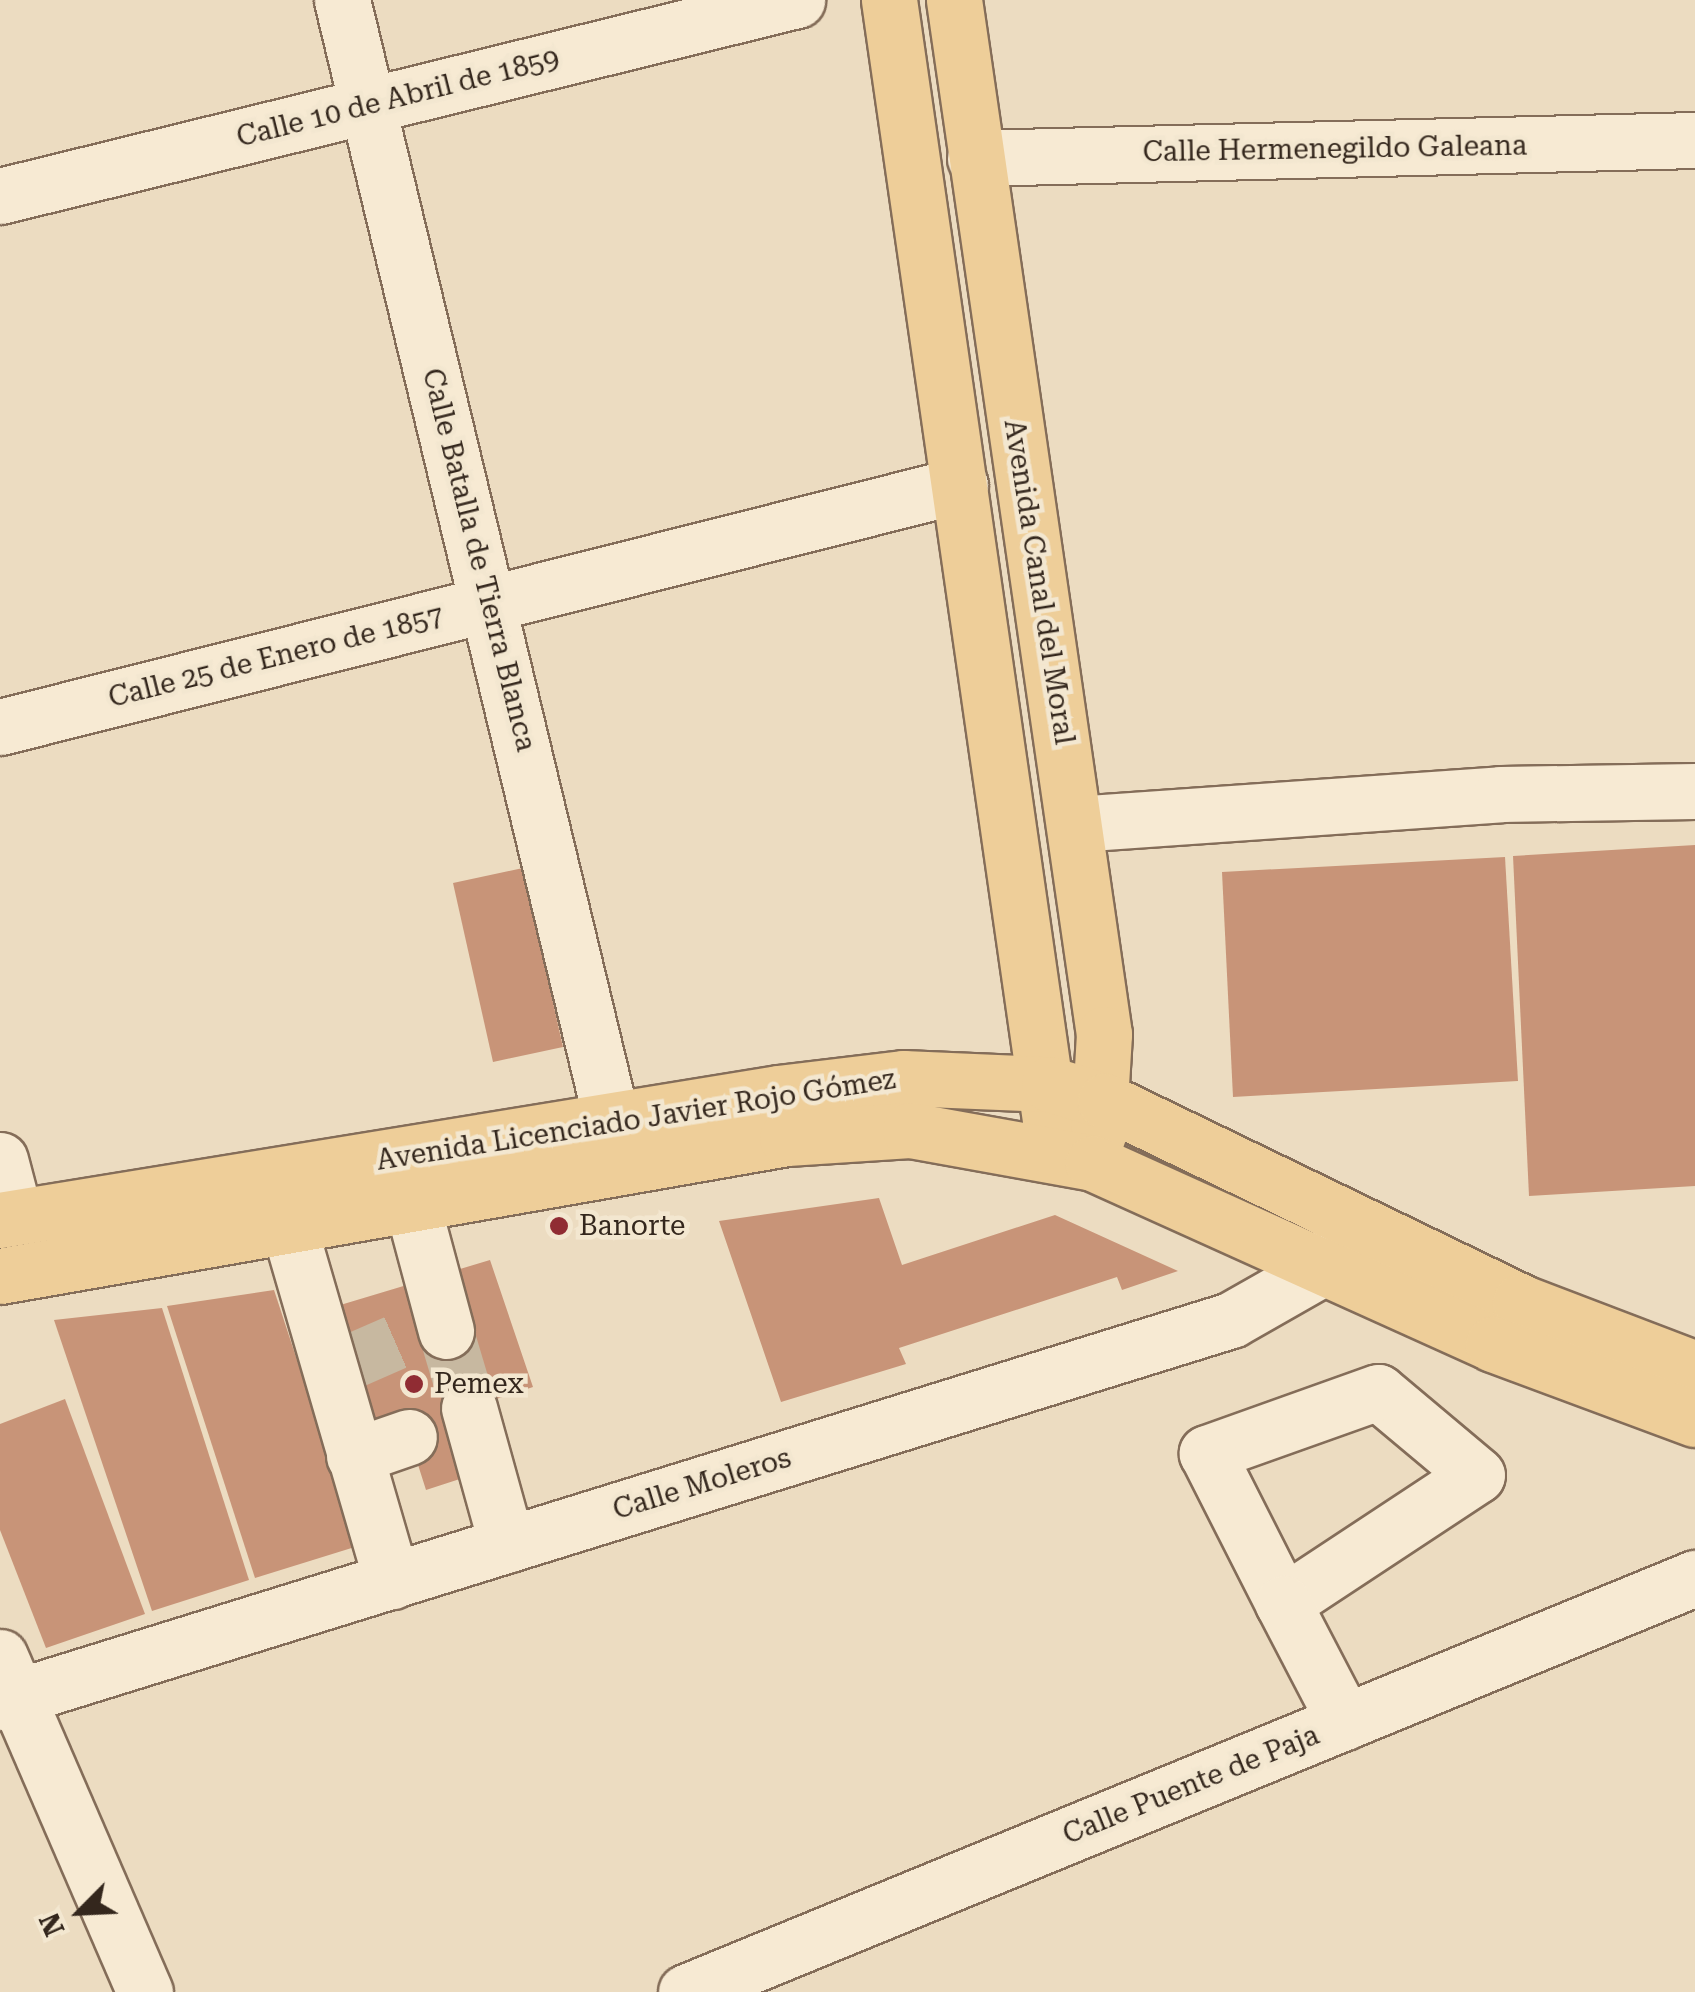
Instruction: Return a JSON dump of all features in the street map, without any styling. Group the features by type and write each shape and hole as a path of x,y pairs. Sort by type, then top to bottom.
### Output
{"main road":[{"path":"889,0 1048,1084 1072,1158"},
{"name":"Avenida Canal del Moral","path":"954,0 1075,824 1106,1100 1072,1158"},
{"name":"Avenida Licenciado Javier Rojo Gómez","path":"404,1180 612,1122 904,1078 1048,1084 1106,1100 1352,1219 1427,1284 1654,1411 1695,1419"},
{"name":"Avenida Licenciado Javier Rojo Gómez","path":"0,1276 279,1201 404,1180 787,1138 910,1130 1072,1158 1326,1266 1427,1284 1695,1369"},
{"name":"Avenida Licenciado Javier Rojo Gómez","path":"8,1218 279,1201"}],"street":[{"name":"Calle Batalla de Tierra Blanca","path":"342,0 612,1122"},
{"name":"Calle 10 de Abril de 1859","path":"0,196 797,0"},
{"name":"Calle Hermenegildo Galeana","path":"976,158 1695,140"},
{"name":"Calle 25 de Enero de 1857","path":"0,726 960,484"},
{"path":"1075,824 1500,794 1695,791"},
{"path":"0,1160 8,1218"},
{"path":"404,1180 438,1327"},
{"path":"279,1201 337,1368 354,1456 392,1580"},
{"path":"1326,1266 1352,1219"},
{"name":"Calle Moleros","path":"6,1685 392,1580 1231,1320 1326,1266"},
{"path":"1284,1603 1477,1474 1378,1392 1207,1453 1345,1722"},
{"path":"354,1456 450,1422 507,1545"},
{"name":"Calle Puente de Paja","path":"686,1992 1695,1578"},
{"path":"6,1685 144,1992"}],"building":[{"path":"1695,845 1695,1186 1529,1196 1513,856"},
{"path":"1505,857 1518,1081 1233,1097 1222,872"},
{"path":"523,868 563,1047 493,1062 453,883"},
{"path":"879,1198 902,1265 1055,1215 1178,1271 1122,1290 1117,1277 899,1348 906,1364 781,1402 719,1221"},
{"name":"Pemex","path":"490,1260 533,1387 448,1415 469,1476 426,1490 407,1430 371,1442 327,1309"},
{"path":"274,1290 358,1546 255,1578 167,1306"},
{"path":"162,1308 249,1580 152,1611 54,1320"},
{"path":"65,1399 145,1614 46,1648 0,1530 0,1424"}],"tunnel":[{"path":"345,1364 425,1329"},
{"path":"446,1331 469,1408"}],"place":[{"name":"Banorte","path":"559,1226"},
{"name":"Pemex","path":"414,1384"}]}
